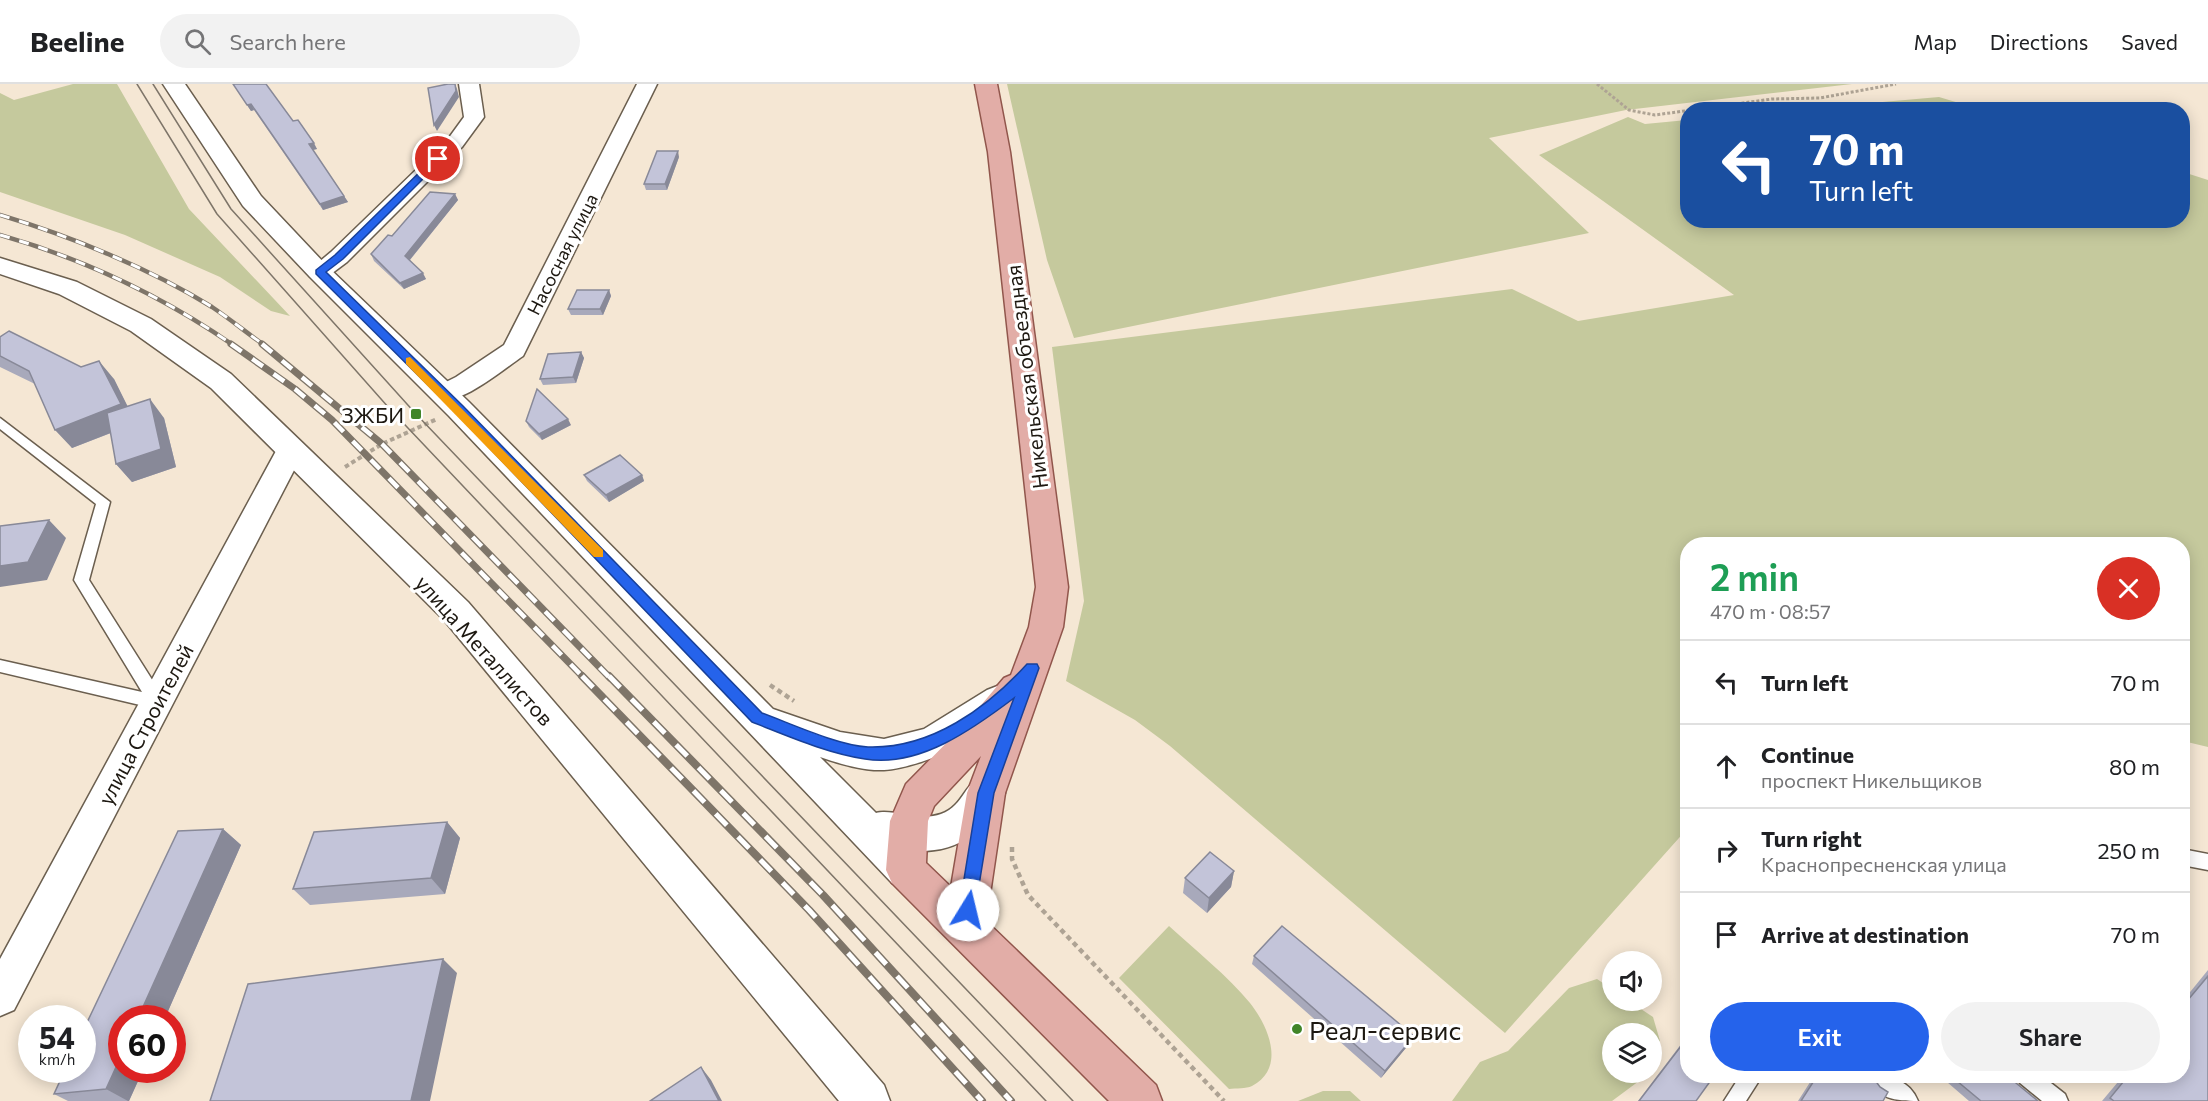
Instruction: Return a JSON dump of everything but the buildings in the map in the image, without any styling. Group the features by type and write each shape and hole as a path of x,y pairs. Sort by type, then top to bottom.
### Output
{"main road":[{"path":"174,84 252,201 320,272 451,401 848,812 895,832 906,852 964,930 1140,1101"},
{"name":"Никельская объездная","path":"964,930 986,793 1024,678 1046,627 1052,588 999,152 986,84"},
{"name":"улица Металлистов","path":"0,266 68,288 141,325 221,381 290,451 456,610 868,1101"},
{"path":"757,718 816,740 866,753 900,752 933,742 968,723 1024,678"},
{"path":"906,852 913,807 919,796 979,734 1024,678"},
{"path":"906,852 936,833 963,822 974,813 986,793"}],"street":[{"path":"320,272 339,257 454,143 474,117 469,84"},
{"name":"Насосная улица","path":"451,401 465,383 514,350 646,84"},
{"name":"улица Строителей","path":"0,997 290,451"}],"lane":[{"path":"0,422 103,502 81,580 157,702"},
{"path":"0,666 157,702"},
{"path":"2190,859 2208,862"},
{"path":"1734,1101 1747,1083"},
{"path":"1885,1083 1908,1101"},
{"path":"2035,1083 2058,1101"}],"path":[{"path":"1596,84 1618,105 1636,114 1655,115 1680,112"},
{"path":"1750,102 1820,98 1896,84"},
{"path":"322,481 451,401"},
{"path":"764,681 800,705"},
{"path":"1011,837 1012,859 1028,895 1224,1101"}],"green space":[{"path":"73,84 117,84 189,209 290,316 271,311 220,277 125,235 0,192 0,93 14,100"},
{"path":"1007,84 1852,84 1626,110 1489,138 1589,233 1074,338 1047,260"},
{"path":"1939,97 1956,102 1882,102"},
{"path":"1628,117 1645,124 1680,121 1680,228 2190,228 2190,174 2208,180 2208,747 2190,743 2190,537 1680,537 1680,837 1505,1033 1170,746 1135,720 1066,681 1084,601 1052,347 1512,289 1578,321 1734,295 1539,155"},
{"path":"1169,926 1232,983 1250,1003 1263,1024 1271,1047 1271,1058 1269,1069 1252,1086 1229,1089 1119,978"},
{"path":"1597,979 1602,982 1602,1011 1644,1011 1653,1017 1655,1023 1602,1023 1602,1083 1636,1083 1612,1101 1452,1101 1480,1062 1508,1051 1569,988"},
{"path":"1323,1091 1350,1091 1361,1101 1298,1101"}],"tram line":[{"path":"137,84 217,214 389,408 1046,1101"},
{"path":"153,84 231,209 416,414 1073,1101"}],"railway":[{"path":"0,215 81,243 136,266 212,307 264,345"},
{"path":"0,235 92,267 150,295 233,345"},
{"path":"231,344 295,389 332,420 584,678"},
{"path":"262,344 382,444 610,678"},
{"path":"582,676 809,910 982,1101"},
{"path":"609,676 823,895 1011,1101"}],"slow traffic":[{"path":"410,361 599,554"}],"place":[{"name":"ЗЖБИ","path":"416,414"},
{"name":"Реал-сервис","path":"1297,1029"}],"route":[{"path":"438,159 339,257 320,272 459,409 757,718 816,740 866,753 900,752 933,742 968,723 1008,694 1032,668 986,793 968,910"}]}
